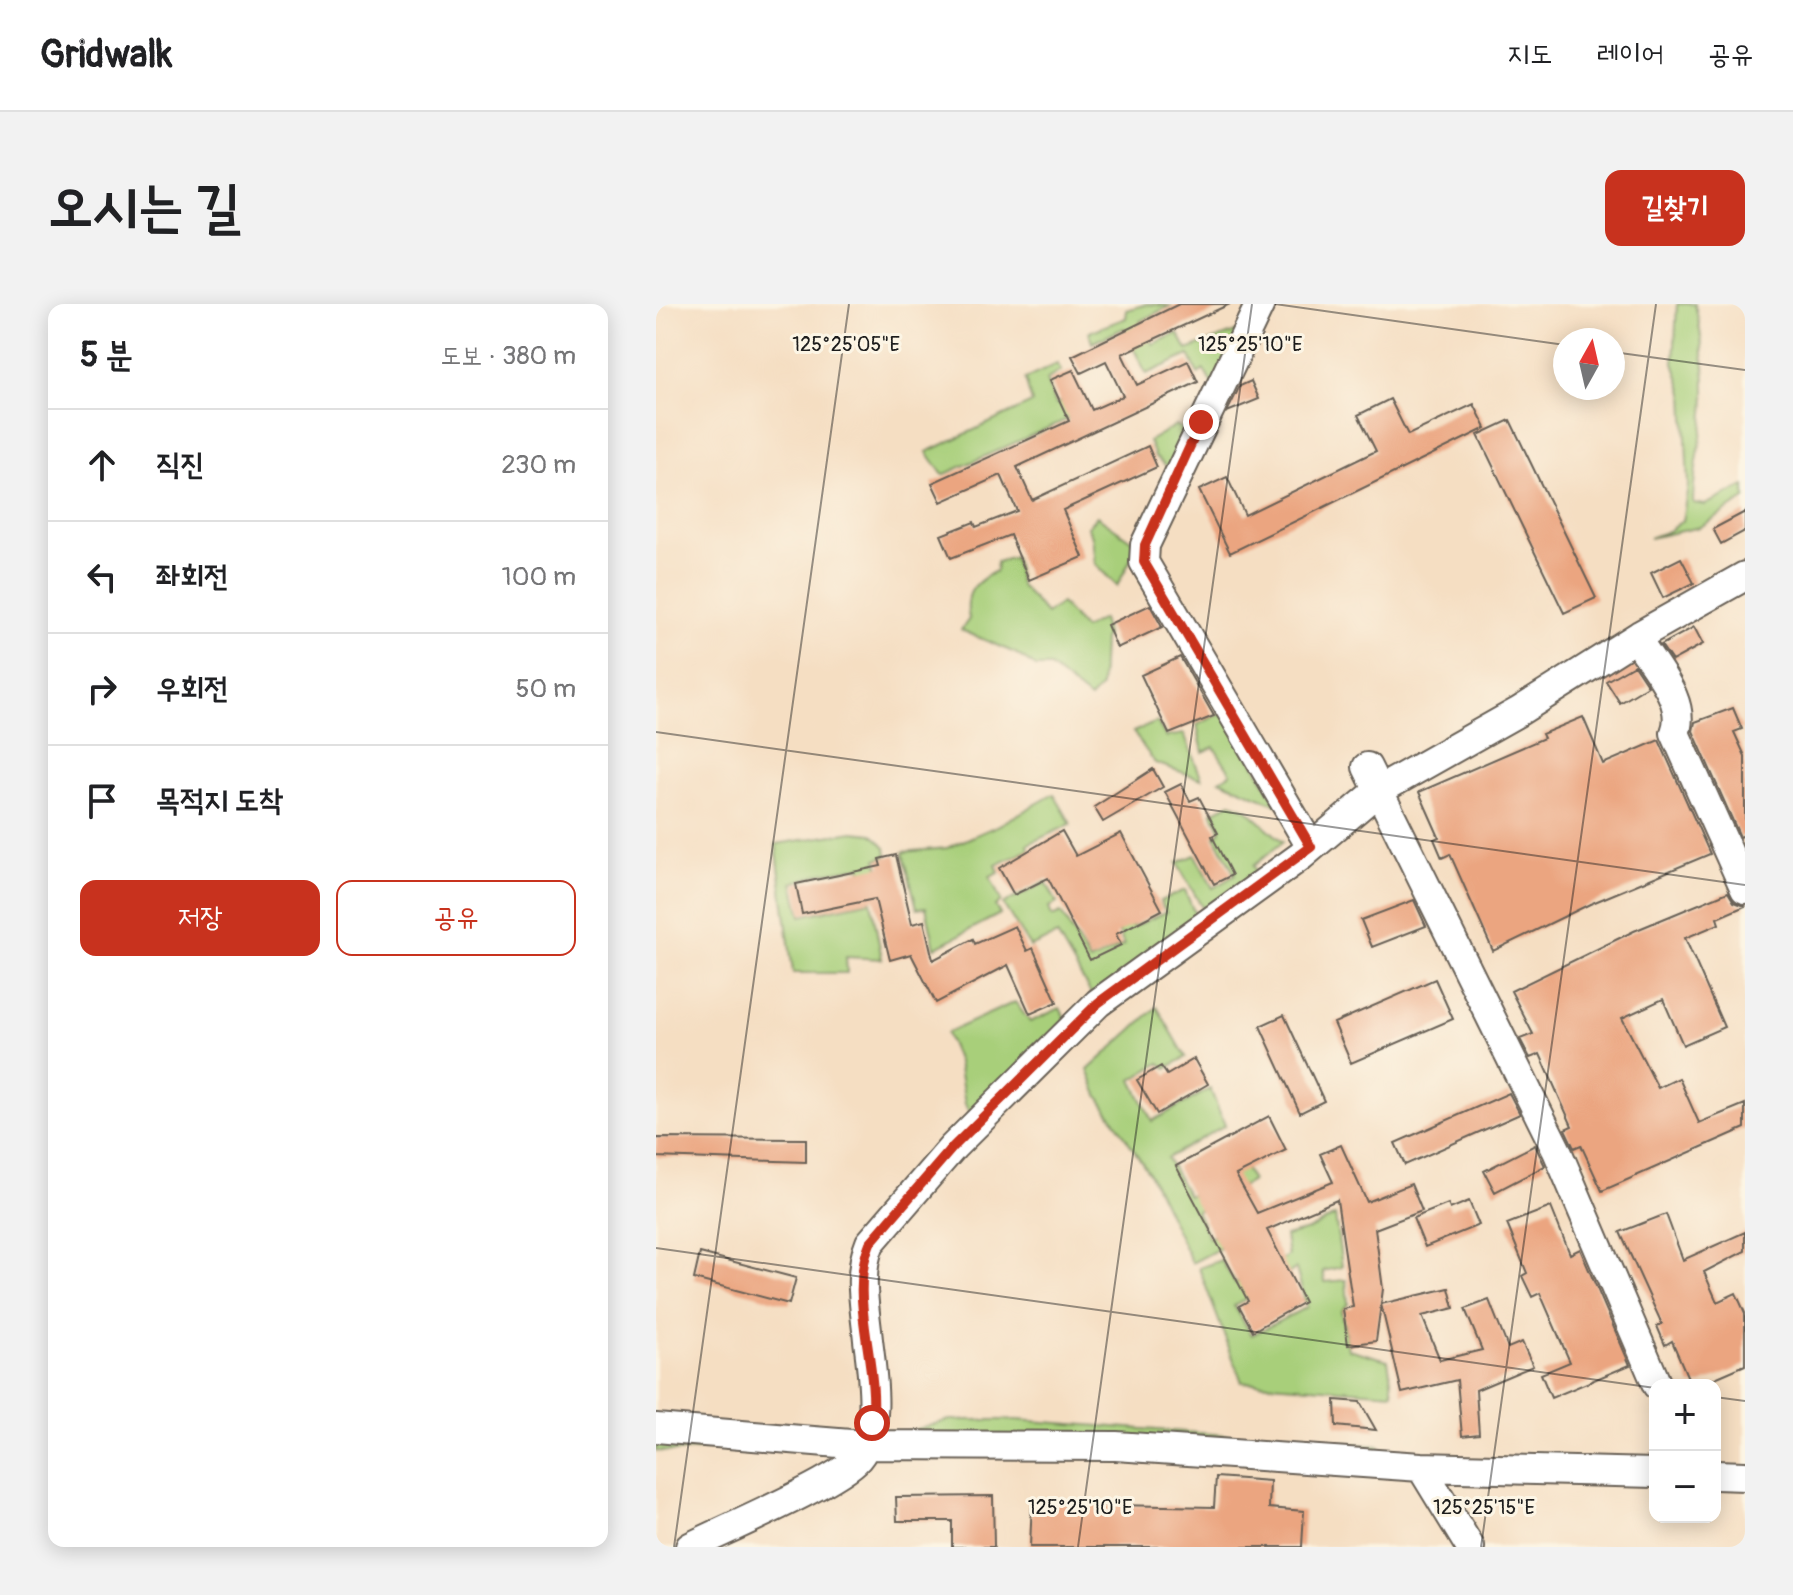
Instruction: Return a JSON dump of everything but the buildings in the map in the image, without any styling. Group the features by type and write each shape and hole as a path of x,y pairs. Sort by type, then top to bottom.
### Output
{"street":[{"path":"1260,304 1145,545 1144,562 1311,847"},
{"path":"690,1547 831,1477 858,1458 875,1403 862,1283 864,1259 870,1243 953,1147 1098,1003 1311,847 1372,779 1518,712 1640,635 1745,576"},
{"path":"1640,635 1641,645 1677,704 1680,721 1675,733 1745,889"},
{"path":"1372,779 1557,1151 1654,1379"},
{"path":"656,1428 863,1445 1116,1446 1421,1467 1649,1473"},
{"path":"1421,1467 1470,1547"},
{"path":"1721,1475 1745,1476"}],"green space":[{"path":"1147,304 1170,306 1140,321 1153,344 1178,333 1187,350 1241,330 1213,386 1204,370 1198,374 1189,355 1146,374 1124,328 1092,343 1089,332 1126,318 1127,310"},
{"path":"1677,304 1695,304 1704,363 1704,409 1693,503 1705,505 1745,486 1745,499 1700,527 1649,538 1668,531 1682,521 1688,486 1684,393 1674,363"},
{"path":"1057,364 1061,371 1046,380 1056,404 1081,393 1090,409 943,475 927,452 1032,403 1025,379"},
{"path":"1176,425 1188,433 1170,469 1155,456 1149,441"},
{"path":"1097,516 1138,545 1117,586 1095,564 1092,536 1087,527"},
{"path":"1014,557 1020,585 1046,614 1061,603 1084,629 1102,619 1106,635 1103,639 1101,687 1090,699 1050,667 1036,667 1015,653 961,630 969,619 968,602 972,590 996,571 997,562"},
{"path":"1226,711 1277,805 1220,780 1231,773 1214,747 1203,752 1197,725"},
{"path":"1157,722 1166,737 1184,734 1202,779 1155,763 1133,732"},
{"path":"1054,794 1071,824 1028,844 1029,850 996,865 999,873 990,877 1001,901 995,906 1000,914 935,948 926,907 917,908 903,852 947,848 999,825"},
{"path":"1231,803 1246,809 1283,842 1253,866 1261,879 1207,916 1177,863 1195,855 1213,888 1235,875 1215,836 1221,831 1212,812"},
{"path":"853,832 872,834 886,847 887,855 877,859 881,879 865,883 860,867 822,873 793,883 801,916 871,901 882,959 846,957 847,973 793,973 776,844"},
{"path":"1046,882 1057,903 1049,908 1052,917 1061,913 1090,962 1124,945 1118,930 1131,924 1133,927 1166,912 1160,901 1185,890 1198,922 1093,997 1057,935 1030,947 1003,904"},
{"path":"1015,1002 1030,1022 1060,1008 1068,1024 971,1114 965,1104 958,1062 946,1033"},
{"path":"1157,1007 1186,1057 1167,1068 1160,1063 1132,1080 1152,1121 1210,1089 1225,1125 1167,1158 1188,1196 1243,1165 1252,1181 1196,1211 1209,1238 1264,1211 1266,1224 1192,1263 1149,1173 1098,1095 1088,1070"},
{"path":"1335,1216 1342,1267 1323,1271 1325,1282 1346,1280 1348,1304 1341,1311 1348,1349 1388,1360 1393,1393 1242,1382 1199,1268 1221,1260 1235,1283 1288,1256 1285,1236 1308,1230","holes":["1296,1269 1307,1307 1252,1335 1234,1306"]},
{"path":"950,1420 1016,1420 1380,1446 1380,1458 881,1439"},
{"path":"656,1436 760,1443 676,1452 656,1451"}],"route":[{"path":"872,1423 875,1403 862,1283 864,1259 870,1243 933,1168 1098,1003 1153,966 1311,847 1144,562 1145,545 1201,422"}]}
